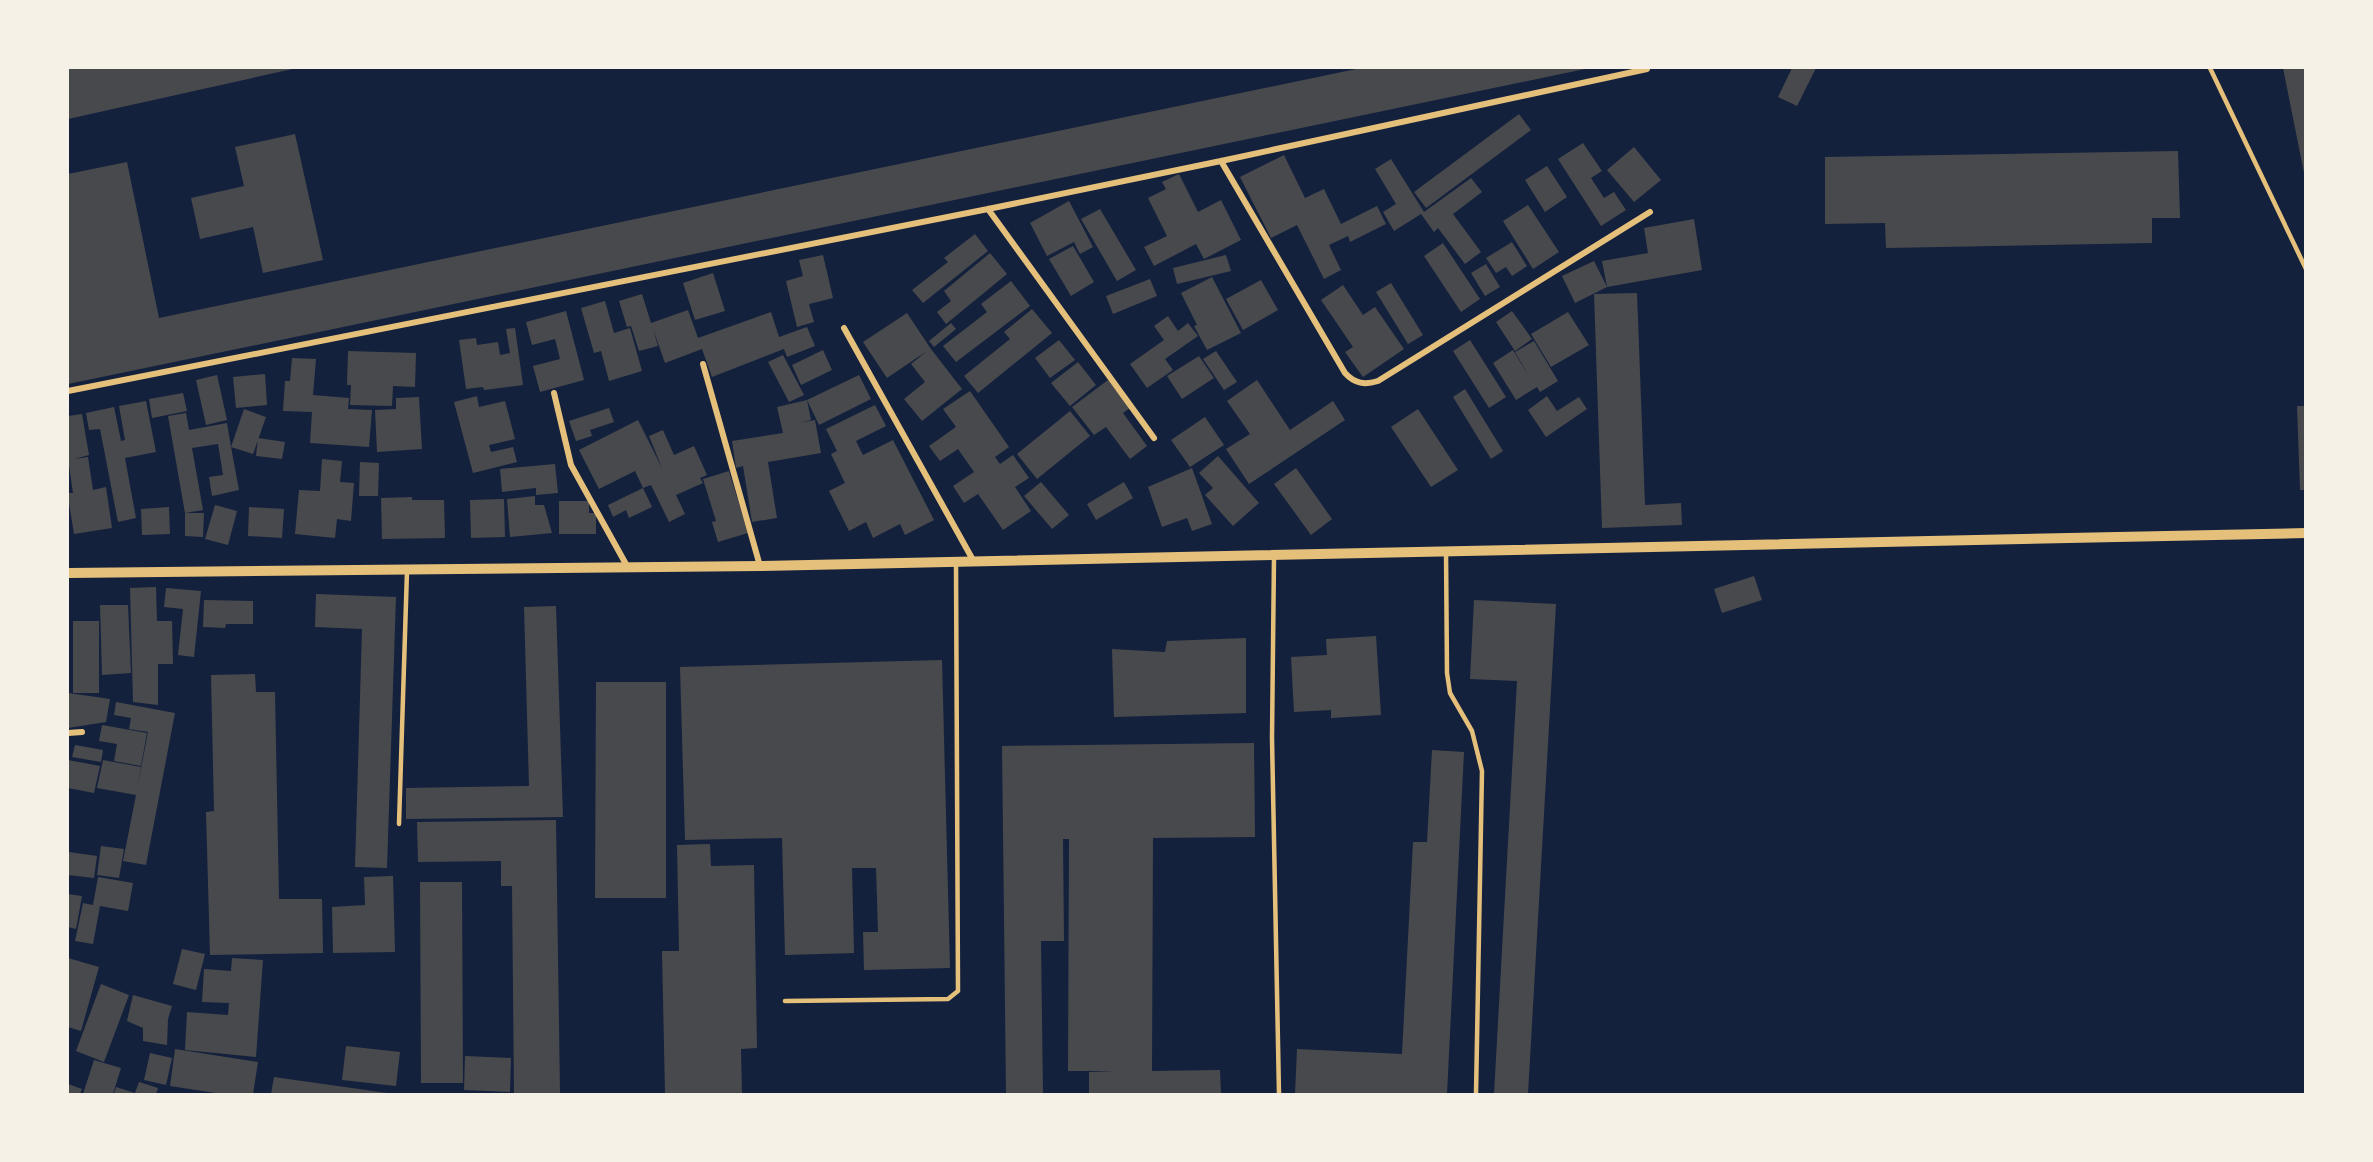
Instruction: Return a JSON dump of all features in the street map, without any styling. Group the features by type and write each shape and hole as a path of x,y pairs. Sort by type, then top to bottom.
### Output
{"street":[{"path":"68,391 988,209 1647,69"},
{"path":"1221,161 1345,373 1351,380 1359,383 1378,381 1650,212"},
{"path":"988,209 1154,438"},
{"path":"844,328 974,560"},
{"path":"703,364 760,566"},
{"path":"554,393 571,465 627,566"},
{"path":"68,573 760,566 2306,532"},
{"path":"68,734 82,732"}],"lane":[{"path":"2210,68 2306,269"},
{"path":"1446,551 1447,662 1450,693 1472,731 1482,771 1476,1095"},
{"path":"1274,554 1272,738 1280,1095"},
{"path":"785,1001 948,999 958,990 956,561"},
{"path":"399,824 407,569"}],"building":[{"path":"68,68 297,68 68,119"},
{"path":"1361,68 1585,69 68,384 68,174 127,162 159,318"},
{"path":"1792,68 1816,68 1797,106 1778,97"},
{"path":"2283,68 2306,68 2306,173 2304,173"},
{"path":"1519,114 1531,130 1426,208 1414,192"},
{"path":"295,134 323,260 263,273 253,227 200,239 191,198 244,186 235,147"},
{"path":"1583,143 1602,171 1591,178 1604,198 1614,192 1626,210 1601,226 1558,159"},
{"path":"1634,147 1661,180 1634,202 1607,170"},
{"path":"2178,151 2180,218 2152,218 2152,243 1886,248 1885,223 1825,224 1825,157"},
{"path":"1284,155 1305,198 1324,189 1341,224 1377,206 1386,224 1350,242 1348,236 1329,245 1341,270 1324,279 1297,225 1271,238 1240,177"},
{"path":"1391,159 1424,212 1471,178 1482,192 1453,214 1481,252 1465,264 1438,228 1434,232 1421,214 1394,231 1383,212 1396,204 1375,169"},
{"path":"1547,166 1567,197 1545,212 1525,180"},
{"path":"1179,174 1198,212 1221,200 1241,240 1204,259 1196,244 1154,266 1144,247 1167,236 1148,198 1166,189 1162,182"},
{"path":"1069,201 1093,247 1080,254 1074,242 1047,256 1030,223"},
{"path":"1528,205 1559,252 1533,269 1503,221"},
{"path":"1100,209 1136,270 1117,281 1081,219"},
{"path":"1694,219 1702,270 1607,287 1602,261 1648,253 1644,228"},
{"path":"975,234 988,251 923,303 912,290 948,262 944,258"},
{"path":"1512,242 1527,266 1512,276 1506,267 1496,273 1486,258"},
{"path":"1443,243 1480,299 1461,312 1424,256"},
{"path":"1073,246 1094,282 1071,296 1049,259"},
{"path":"990,253 1007,274 946,324 937,312 951,301 944,291"},
{"path":"823,255 833,298 809,304 814,322 797,327 786,281 803,276 799,260"},
{"path":"1226,255 1231,271 1177,284 1173,268"},
{"path":"1594,261 1607,287 1575,303 1562,276"},
{"path":"1486,264 1500,287 1485,296 1471,273"},
{"path":"713,273 725,311 695,320 683,283"},
{"path":"1212,277 1241,333 1207,350 1194,326 1197,325 1181,293"},
{"path":"1150,279 1157,296 1113,314 1106,296"},
{"path":"1261,280 1278,310 1243,330 1226,299"},
{"path":"1011,281 1030,306 956,362 943,346 987,312 981,304"},
{"path":"1391,283 1423,335 1408,344 1376,292"},
{"path":"1343,285 1363,315 1375,307 1404,349 1363,377 1345,352 1353,347 1321,300"},
{"path":"1637,293 1645,505 1681,503 1682,525 1602,528 1594,294"},
{"path":"642,294 651,323 688,310 698,338 771,312 779,337 807,327 815,346 787,357 784,349 712,377 702,349 665,363 653,329 658,346 639,351 631,326 627,327 619,301"},
{"path":"605,301 614,333 630,328 642,371 609,381 601,351 594,353 581,308"},
{"path":"1032,309 1052,333 978,393 964,376 1010,339 1004,332"},
{"path":"566,311 584,380 540,392 533,366 560,359 555,339 532,345 526,322"},
{"path":"1512,311 1532,339 1515,351 1496,322"},
{"path":"1568,312 1589,345 1551,367 1531,334"},
{"path":"907,313 962,389 922,421 904,399 925,382 911,364 927,351 887,378 863,342"},
{"path":"1168,316 1178,331 1188,323 1198,336 1165,359 1173,370 1147,388 1130,364 1164,340 1154,326"},
{"path":"951,323 956,329 934,347 929,341"},
{"path":"515,328 523,385 484,390 483,387 466,389 459,340 476,338 477,345 498,342 500,355 510,353 506,329"},
{"path":"1059,340 1075,360 1050,378 1035,358"},
{"path":"1470,340 1506,397 1489,408 1453,351"},
{"path":"1534,341 1558,381 1540,392 1537,387 1516,400 1493,363 1513,350 1530,378 1515,352"},
{"path":"823,350 832,370 801,385 792,365"},
{"path":"348,351 416,353 415,387 393,386 392,406 350,405 351,385 347,385"},
{"path":"1216,351 1237,382 1224,390 1203,359"},
{"path":"783,355 804,395 789,402 768,362"},
{"path":"1199,356 1214,378 1182,399 1167,376"},
{"path":"292,358 316,359 313,395 349,398 348,409 372,410 369,447 310,443 312,412 283,411 285,381 290,381"},
{"path":"1078,362 1096,385 1070,406 1051,383"},
{"path":"265,374 267,405 236,408 233,377"},
{"path":"217,375 227,420 206,425 196,380"},
{"path":"859,375 871,399 819,425 807,400"},
{"path":"1108,380 1130,408 1123,413 1147,446 1130,459 1106,427 1094,435 1072,407"},
{"path":"1257,380 1290,430 1333,401 1345,420 1249,484 1226,449 1250,434 1227,401"},
{"path":"1465,389 1503,451 1491,459 1453,397"},
{"path":"970,391 1009,447 995,457 1000,464 1013,455 1029,478 1015,487 1031,511 1003,530 978,494 964,503 953,486 974,472 958,449 940,461 929,446 956,427 943,409"},
{"path":"183,393 187,411 152,418 149,399"},
{"path":"477,396 479,407 505,401 515,439 489,445 491,452 513,447 517,462 473,473 454,402"},
{"path":"1547,396 1557,411 1579,397 1587,409 1546,437 1528,410"},
{"path":"419,397 422,449 377,452 375,410 396,409 396,398"},
{"path":"807,400 811,420 799,423 815,420 821,453 768,462 777,518 752,522 743,466 736,468 732,441 783,433 777,407"},
{"path":"146,401 156,452 125,458 136,518 118,522 100,429 89,430 86,413 114,407 121,441 125,440 119,406"},
{"path":"875,405 886,426 856,441 863,455 893,440 934,520 905,535 900,524 873,538 866,522 849,531 829,491 845,483 831,454 837,451 826,429"},
{"path":"2297,406 2306,406 2306,490 2300,490"},
{"path":"609,408 614,422 590,430 592,436 576,441 569,421"},
{"path":"244,409 266,417 253,454 231,447"},
{"path":"1418,409 1458,470 1431,487 1391,427"},
{"path":"1070,411 1090,436 1037,479 1017,454"},
{"path":"186,413 189,430 227,423 239,490 212,496 209,477 223,475 218,444 192,448 203,510 185,513 168,416"},
{"path":"82,414 89,455 74,459 88,457 93,490 106,487 112,528 74,534 68,497 68,493 73,493 68,459 68,416"},
{"path":"1205,417 1224,445 1190,467 1171,440"},
{"path":"638,420 662,468 649,436 663,430 674,455 694,446 707,475 700,478 703,483 676,495 685,514 669,522 651,485 643,488 635,471 599,489 579,450"},
{"path":"258,438 285,442 282,459 256,456"},
{"path":"1218,456 1259,503 1233,526 1205,495 1213,488 1199,473"},
{"path":"322,459 342,461 340,482 354,483 351,521 337,519 335,538 295,534 299,490 320,491"},
{"path":"360,462 379,463 378,496 359,496"},
{"path":"555,464 558,493 536,495 536,488 502,492 500,469"},
{"path":"1192,468 1212,524 1192,531 1187,518 1162,527 1148,487"},
{"path":"1296,468 1332,519 1311,535 1274,484"},
{"path":"729,471 748,533 718,542 712,522 716,521 703,479"},
{"path":"1041,482 1069,515 1052,529 1024,496"},
{"path":"1124,482 1133,498 1096,520 1087,504"},
{"path":"643,488 652,507 629,518 626,510 613,517 608,505"},
{"path":"535,496 535,505 544,505 552,533 510,537 507,499"},
{"path":"412,497 412,500 444,500 445,538 382,539 381,498"},
{"path":"504,499 505,537 471,538 470,500"},
{"path":"559,501 589,501 589,513 596,513 596,534 559,534"},
{"path":"215,505 237,511 228,545 205,539"},
{"path":"169,507 170,534 142,535 141,509"},
{"path":"249,507 284,509 282,538 248,536"},
{"path":"185,513 204,513 203,537 185,536"},
{"path":"1754,576 1762,600 1722,613 1714,589"},
{"path":"156,587 157,621 172,621 173,664 158,664 158,705 133,702 130,588"},
{"path":"166,588 201,591 194,657 178,655 183,609 164,607"},
{"path":"316,594 396,597 387,868 355,867 362,629 315,627"},
{"path":"204,600 253,601 253,624 226,624 225,628 203,627"},
{"path":"1474,600 1556,604 1528,1094 1494,1094 1517,681 1470,679"},
{"path":"100,605 128,605 131,673 102,675"},
{"path":"556,606 563,817 406,819 406,788 529,786 524,607"},
{"path":"73,621 99,621 99,693 73,693"},
{"path":"1376,636 1381,715 1331,718 1331,710 1294,712 1291,657 1327,655 1326,639"},
{"path":"1246,638 1246,713 1114,717 1112,649 1165,652 1167,641"},
{"path":"942,660 950,968 864,970 863,932 878,932 876,868 852,868 854,953 785,955 782,838 685,840 680,667"},
{"path":"255,674 256,692 275,692 279,899 322,899 323,953 210,955 206,812 214,811 211,675"},
{"path":"596,682 666,682 666,898 595,898"},
{"path":"68,693 110,699 106,722 68,728"},
{"path":"116,702 175,713 146,865 123,861 136,795 97,788 103,760 141,767 137,790 148,732 129,729 131,718 114,715"},
{"path":"102,725 147,733 141,766 114,761 117,744 99,741"},
{"path":"1254,743 1255,837 1153,838 1152,1071 1220,1070 1221,1094 1089,1094 1089,1072 1116,1071 1068,1071 1069,839 1063,839 1064,941 1041,941 1043,1094 1006,1094 1002,746"},
{"path":"75,745 103,750 101,762 72,757"},
{"path":"1432,750 1464,752 1447,1094 1295,1094 1297,1049 1402,1054 1413,842 1427,842"},
{"path":"68,760 100,766 94,793 68,788"},
{"path":"556,820 560,1093 514,1093 512,886 501,886 501,861 418,862 417,822"},
{"path":"710,844 711,866 754,865 757,1048 741,1049 742,1094 665,1094 662,951 679,951 677,845"},
{"path":"101,846 124,849 119,878 97,875"},
{"path":"69,852 97,856 94,878 68,875"},
{"path":"393,876 395,952 333,953 332,907 365,905 364,877"},
{"path":"98,877 133,883 128,911 100,906 93,944 75,941 83,903 93,905"},
{"path":"420,882 462,882 463,1083 421,1083"},
{"path":"68,894 82,896 76,929 68,927"},
{"path":"182,949 205,954 196,990 173,984"},
{"path":"68,958 99,967 81,1031 68,1027"},
{"path":"232,958 263,960 256,1057 185,1050 187,1012 228,1015 229,1003 202,1002 204,969 231,971"},
{"path":"101,984 129,995 104,1062 76,1051"},
{"path":"133,995 172,1006 168,1019 167,1045 143,1041 143,1028 127,1021"},
{"path":"346,1046 400,1052 396,1086 342,1080"},
{"path":"175,1049 258,1062 253,1094 222,1094 170,1086"},
{"path":"150,1053 172,1058 166,1085 144,1080"},
{"path":"465,1056 511,1058 510,1092 464,1090"},
{"path":"94,1060 121,1068 113,1094 83,1094"},
{"path":"274,1077 387,1093 387,1094 271,1094"},
{"path":"139,1082 158,1088 156,1094 114,1094 116,1087 135,1093"},
{"path":"68,1084 82,1089 80,1094 68,1094"}]}
